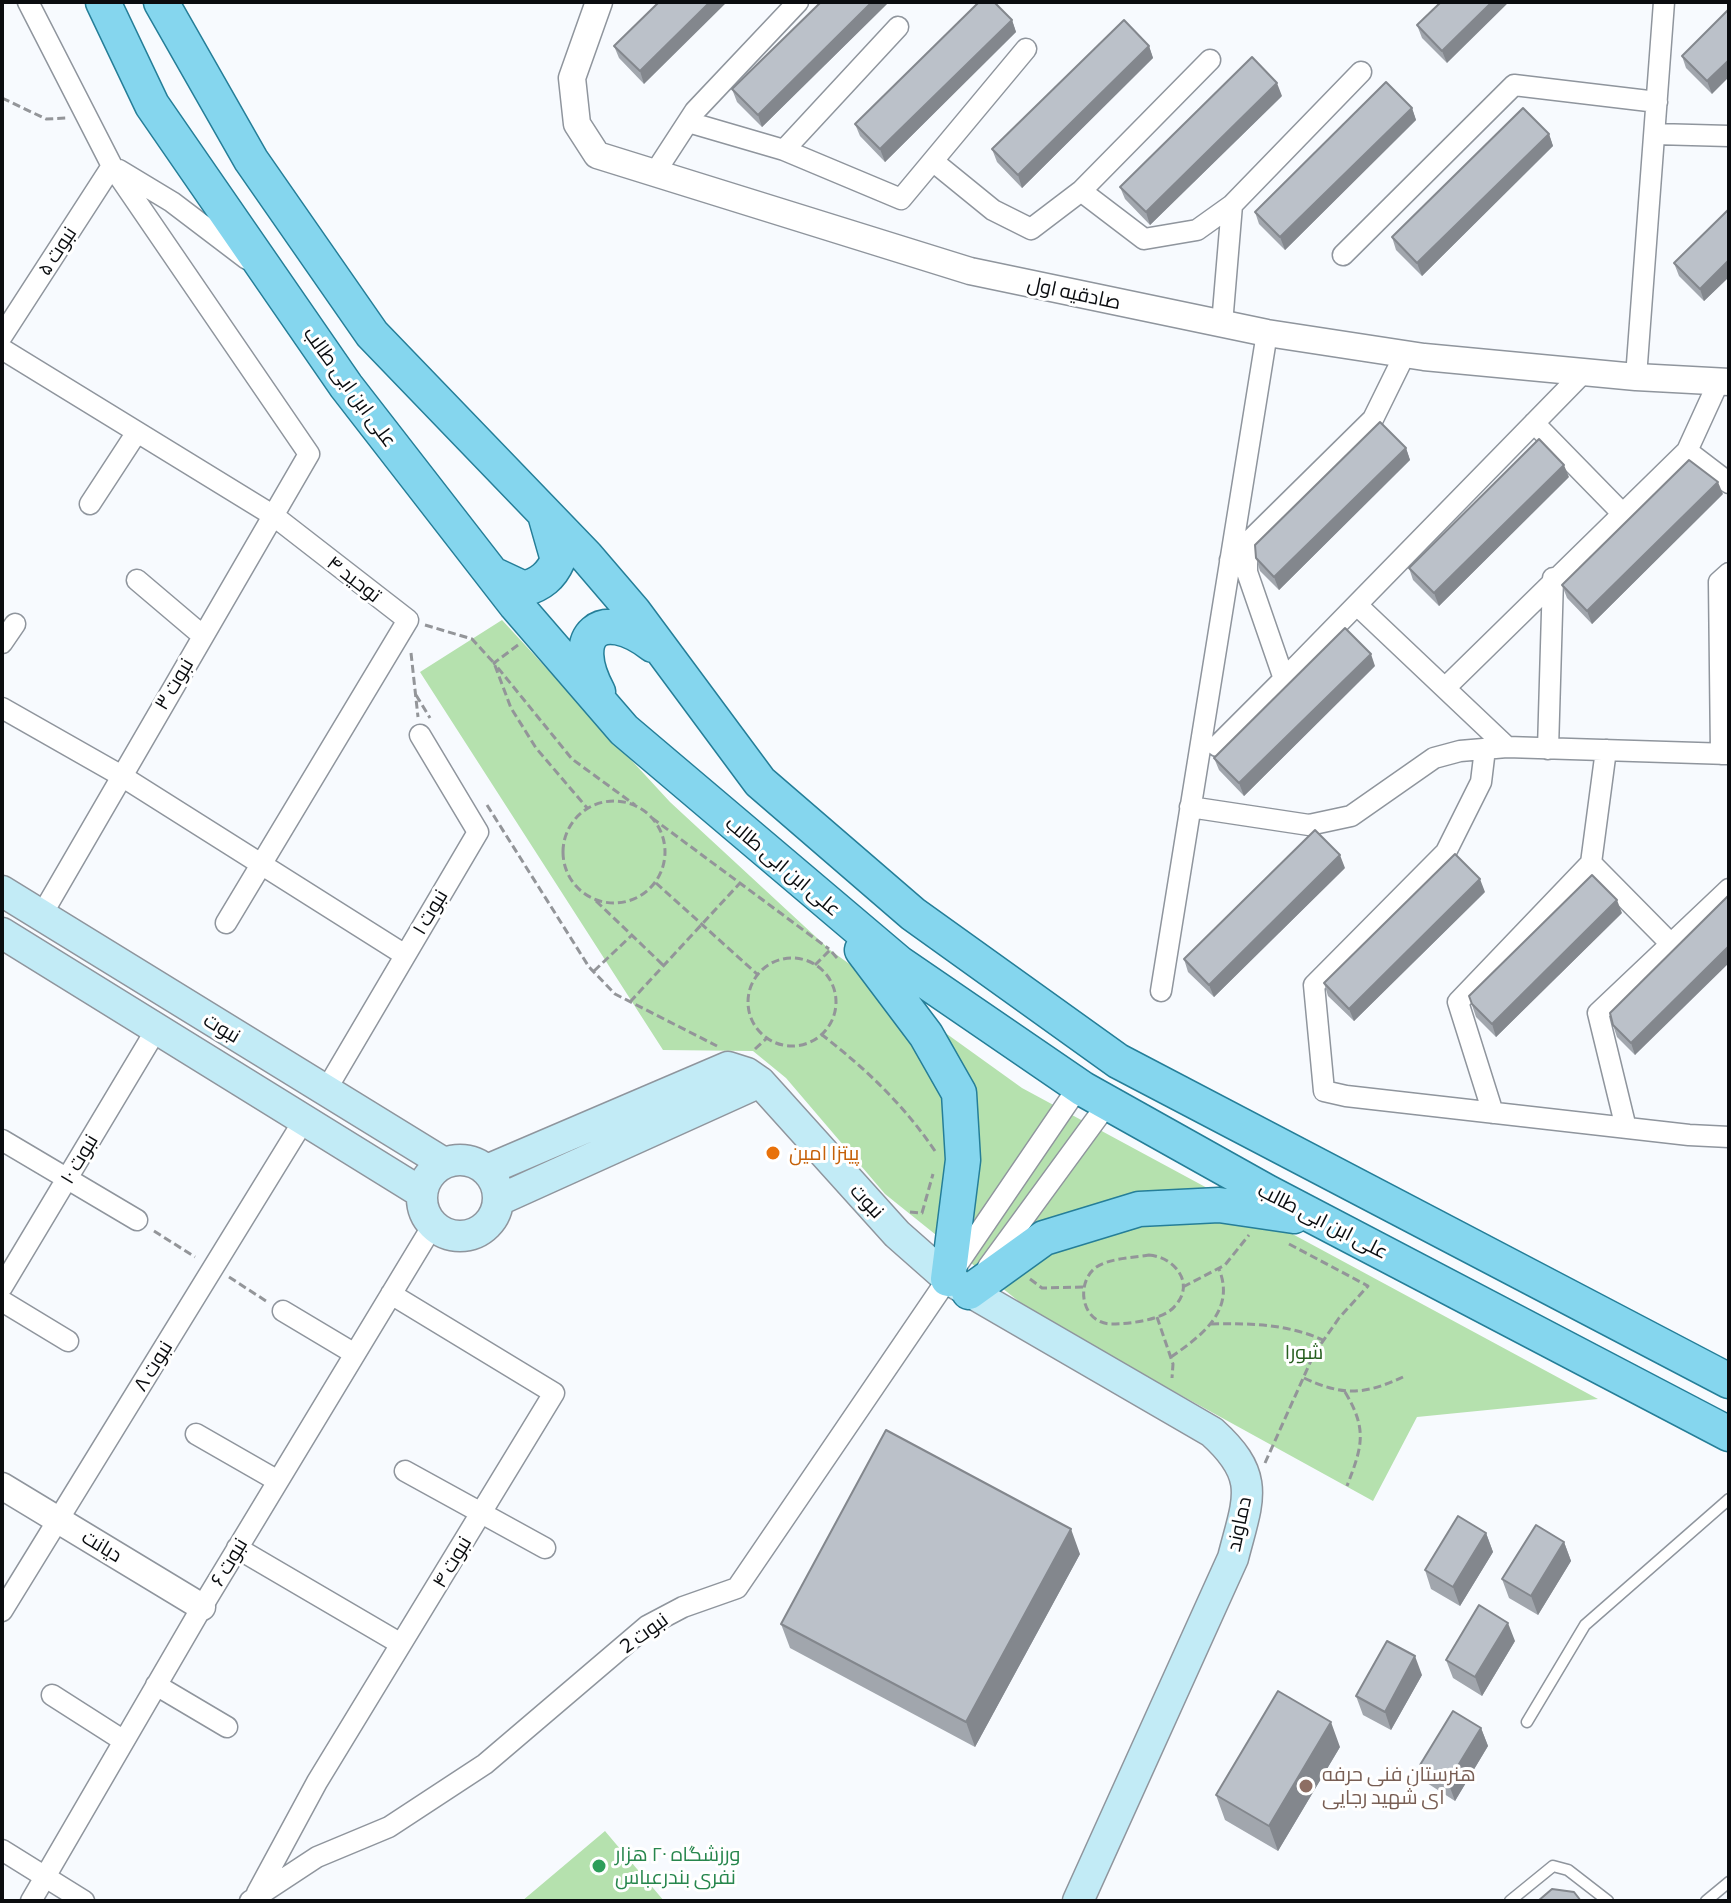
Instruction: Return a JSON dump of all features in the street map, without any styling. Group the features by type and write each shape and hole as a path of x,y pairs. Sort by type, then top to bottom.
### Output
{"main road":[{"name":"علی ابن ابی طالب","path":"103,2 152,105 346,386 537,630 624,730 899,963 1094,1094 1321,1219 1729,1434"},
{"path":"161,2 251,160 372,334 545,513 634,612 760,782 913,914 1118,1061 1729,1381"},
{"path":"492,573 524,589 538,585 552,572 558,560 545,513"},
{"path":"609,713 586,667 584,651 590,637 605,626 619,625 666,655"},
{"name":"نبوت","path":"2,891 444,1163"},
{"path":"828,905 926,1035 959,1093 963,1160 958,1285 1011,1262 1044,1238 1139,1209 1219,1205 1321,1219"},
{"name":"نبوت","path":"2,933 422,1193"},
{"path":"156,1030 175,1000"},
{"name":"نبوت","path":"487,1170 728,1067 747,1073 760,1082 897,1234 958,1285"},
{"path":"499,1200 760,1082"},
{"path":"466,1159 487,1170 497,1185 499,1200 495,1214 486,1226 473,1234 458,1236 433,1225 423,1210 422,1193 428,1177 444,1163 466,1159"},
{"name":"دماوند","path":"958,1285 1212,1432 1235,1453 1243,1467 1247,1503 1233,1558 1078,1901"}],"street":[{"path":"28,2 112,166 192,216 272,278"},
{"name":"صادقیه اول","path":"599,2 572,78 577,124 597,155 970,271 1222,324 1405,354 1636,377 1724,381"},
{"path":"654,174 688,122 798,2"},
{"path":"1636,377 1664,2"},
{"path":"784,150 898,27"},
{"path":"688,122 784,150 901,199 1026,49"},
{"path":"934,162 993,210 1031,229 1081,191 1210,60"},
{"path":"1081,191 1144,239 1197,230 1232,205 1361,72"},
{"path":"1343,255 1514,85 1657,102"},
{"path":"1655,134 1729,136"},
{"name":"نبوت ۵","path":"2,336 112,166"},
{"name":"نبوت ۳","path":"41,916 120,775 309,454 112,166"},
{"path":"1222,324 1232,205"},
{"path":"1161,991 1267,333"},
{"name":"توحید ۴","path":"2,349 274,516 408,620"},
{"path":"1230,560 1373,419 1405,354"},
{"path":"1217,746 1584,372"},
{"path":"1445,688 1553,578 1687,451 1724,381"},
{"path":"1534,423 1622,513"},
{"path":"90,504 137,432"},
{"path":"1687,451 1729,483"},
{"path":"1247,544 1247,572 1284,679"},
{"path":"1190,807 1279,823 1309,825 1351,816 1434,758 1485,749 1507,747 1725,754 1719,582 1729,573"},
{"path":"1548,749 1553,578"},
{"path":"137,580 203,636"},
{"path":"1357,605 1507,747"},
{"path":"226,923 408,620"},
{"path":"2,643 15,624"},
{"path":"2,708 120,775 405,955"},
{"name":"نبوت ۱","path":"326,1090 478,832 426,728"},
{"path":"1485,749 1481,782 1446,852 1314,985 1324,1091 1493,1113 1729,1137"},
{"path":"1493,1113 1458,1002 1591,863 1606,750"},
{"path":"1591,863 1671,944"},
{"path":"1626,1128 1598,1013 1729,889"},
{"name":"نبوت ۱۰","path":"2,1287 156,1030"},
{"path":"958,1285 1094,1094"},
{"path":"958,1285 1094,1094"},
{"name":"نبوت ۸","path":"2,1611 304,1120"},
{"path":"2,1140 137,1220"},
{"name":"نبوت ۶","path":"31,1901 237,1548 433,1225"},
{"name":"نبوت 2","path":"252,1899 317,1857 389,1827 485,1764 647,1626 683,1607 737,1588 958,1285"},
{"name":"نبوت ۴","path":"252,1899 317,1782 554,1393 391,1294"},
{"path":"2,1301 68,1341"},
{"path":"283,1311 355,1354"},
{"path":"196,1434 278,1481"},
{"path":"405,1471 545,1548"},
{"name":"دیانت","path":"2,1486 202,1607"},
{"path":"237,1548 401,1644"},
{"path":"156,1685 227,1727"},
{"path":"52,1695 124,1741"},
{"path":"2,1850 84,1901"}],"lane":[{"path":"1527,1722 1585,1625 1729,1499"},
{"path":"1510,1901 1553,1866 1568,1870 1608,1901"},
{"path":"1706,1901 1729,1882"}],"path":[{"path":"2,98 46,119 86,117"},
{"path":"426,728 416,695 408,620 472,639 572,759 840,960"},
{"path":"494,663 537,630"},
{"path":"494,663 511,708 536,748 588,809"},
{"path":"416,695 426,728"},
{"path":"485,802 593,971 615,994 729,1052"},
{"path":"638,807 622,802 604,802 588,809 571,826 563,849 571,880 664,966"},
{"path":"596,901 629,902 655,883 663,867 665,850 661,833 652,818"},
{"path":"655,883 757,974"},
{"path":"630,1002 740,883"},
{"path":"593,971 632,935"},
{"path":"815,965 830,950"},
{"path":"796,958 815,965 831,981 835,995 835,1009 821,1034 795,1046 767,1038 750,1015 750,987 757,974 781,959 796,958"},
{"path":"821,1034 883,1085 910,1114 938,1154 937,1139"},
{"path":"897,1211 922,1213 934,1169"},
{"path":"1183,1287 1219,1269 1240,1249 1264,1211"},
{"path":"1247,1503 1323,1340 1368,1286 1283,1241"},
{"path":"1149,1255 1169,1259 1177,1267 1183,1287 1175,1307 1157,1317 1110,1324 1100,1321 1086,1307 1083,1287 1093,1270 1101,1264 1149,1255"},
{"path":"1011,1262 1042,1288 1083,1287"},
{"path":"1171,1357 1201,1337 1211,1324 1224,1296 1219,1269"},
{"path":"1157,1317 1171,1357 1167,1406"},
{"path":"1211,1324 1263,1324 1302,1330 1323,1340"},
{"path":"1303,1378 1345,1392 1373,1391 1403,1377"},
{"path":"1345,1392 1358,1414 1362,1435 1347,1486"}],"green space":[{"name":"شورا","path":"502,620 670,802 830,950 1022,1088 1598,1399 1417,1417 1373,1501 1037,1316 885,1194 786,1078 753,1051 663,1050 420,672"},
{"name":"ورزشگاه ۲۰ هزار نفری بندرعباس","path":"605,1831 664,1901 522,1901"}],"building":[{"path":"659,2 710,2 640,71 614,46"},
{"path":"821,2 872,2 758,115 732,89"},
{"path":"979,2 994,2 1012,20 880,149 855,124"},
{"path":"1441,2 1492,2 1442,51 1417,25"},
{"path":"1729,9 1729,60 1707,81 1682,56"},
{"path":"1124,20 1149,46 1018,175 992,149"},
{"path":"1252,57 1277,83 1146,212 1120,187"},
{"path":"1386,82 1412,108 1280,237 1255,212"},
{"path":"1523,108 1549,134 1417,263 1392,237"},
{"path":"1729,209 1729,260 1700,289 1674,263"},
{"path":"1380,422 1406,448 1274,577 1256,558 1255,545"},
{"path":"1539,439 1564,465 1434,593 1409,568"},
{"path":"1689,460 1718,482 1587,611 1562,585"},
{"path":"1345,628 1371,654 1239,783 1214,758"},
{"path":"1315,830 1340,855 1209,985 1184,959"},
{"path":"1455,854 1480,879 1349,1009 1324,983"},
{"path":"1592,875 1617,900 1492,1024 1472,1004 1469,996"},
{"path":"1729,895 1729,946 1631,1043 1613,1025 1610,1013"},
{"path":"886,1430 1071,1529 966,1722 781,1624"},
{"path":"1458,1516 1486,1533 1453,1587 1425,1570"},
{"path":"1536,1525 1564,1542 1531,1596 1502,1579"},
{"path":"1479,1605 1508,1623 1475,1677 1446,1660"},
{"path":"1387,1641 1415,1656 1385,1712 1356,1696"},
{"path":"1278,1691 1331,1722 1269,1826 1216,1795"},
{"path":"1453,1711 1481,1728 1448,1782 1420,1765"},
{"path":"1552,1889 1574,1892 1581,1901 1538,1901"}],"place":[{"name":"پیتزا امین","path":"773,1153"},
{"name":"هنرستان فنی حرفه ای شهید رجایی","path":"1306,1786"},
{"name":"ورزشگاه ۲۰ هزار نفری بندرعباس","path":"599,1866"}]}
